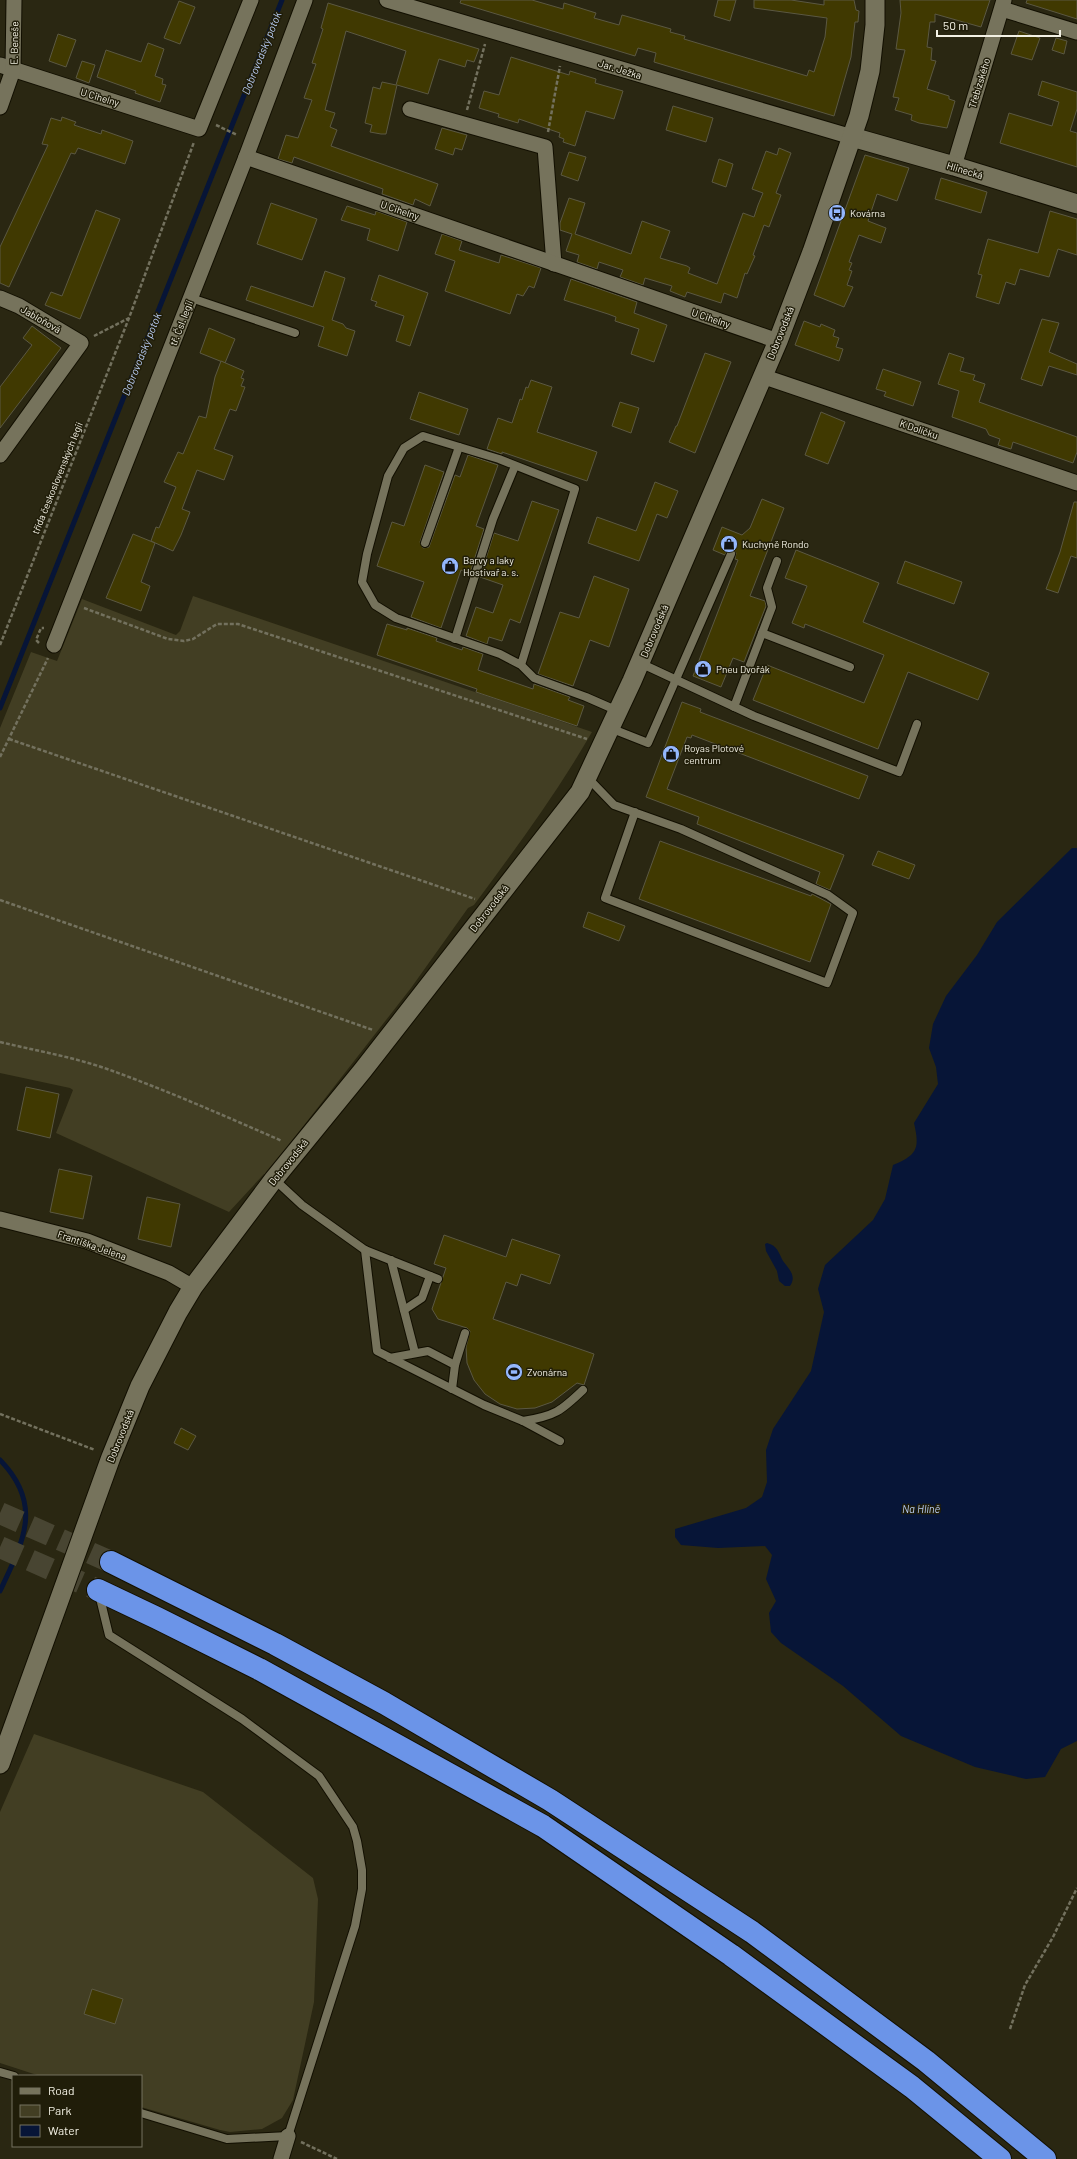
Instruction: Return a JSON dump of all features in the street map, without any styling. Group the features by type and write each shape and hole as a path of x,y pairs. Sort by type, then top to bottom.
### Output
{"highway":[{"path":"111,1562 275,1644 384,1703 550,1800 752,1932 926,2061 1045,2159"},
{"path":"98,1590 259,1670 543,1826 731,1955 906,2082 1000,2159"}],"street":[{"name":"E. Beneše","path":"0,107 7,68 14,0"},
{"path":"199,129 250,0"},
{"name":"tř. Čsl. legií","path":"54,645 246,157 305,0"},
{"name":"Jar. Ježka","path":"387,0 852,137"},
{"name":"Dobrovodská","path":"0,1764 111,1456 187,1283 274,1179 388,1038 580,792 640,663 778,341 812,252 852,137 870,71 875,25 875,0"},
{"path":"1003,4 1077,32"},
{"name":"Třebízského","path":"954,166 1003,4"},
{"name":"U Cihelny","path":"7,68 199,129"},
{"path":"410,110 545,147 554,264"},
{"name":"Hlinecká","path":"852,137 954,166 1077,204"},
{"name":"U Cihelny","path":"246,157 778,341"},
{"name":"Jabloňová","path":"2,302 19,306 81,343"},
{"path":"0,455 81,343"},
{"name":"K Dolíčku","path":"762,376 1077,482"},
{"name":"Františka Jelena","path":"0,1219 88,1241 187,1283"},
{"path":"281,2159 288,2136"}],"lane":[{"path":"191,298 295,333"},
{"path":"522,665 575,489 515,466 423,436 404,448 388,476 367,554 362,582 375,605 396,618 500,654 522,665 534,678 586,697 618,711"},
{"path":"425,543 459,447"},
{"path":"455,638 493,519 515,466"},
{"path":"610,728 648,743 677,680 731,554"},
{"path":"734,707 772,607 767,588 777,561"},
{"path":"762,633 850,667"},
{"path":"640,663 734,707 899,772 917,724"},
{"path":"587,777 614,805 635,812 682,829 828,895 853,913 827,983 605,898 635,812"},
{"path":"274,1179 302,1205 366,1250 438,1279"},
{"path":"366,1250 377,1352 452,1389 523,1421 560,1441"},
{"path":"391,1260 415,1353"},
{"path":"404,1310 422,1298 430,1276"},
{"path":"452,1389 455,1365 465,1333"},
{"path":"390,1358 428,1351 455,1365"},
{"path":"523,1421 540,1418 562,1410 583,1390"},
{"path":"98,1590 109,1635 242,1719 319,1776 353,1827 362,1870 360,1908 288,2136 228,2139 142,2114"},
{"path":"0,2072 12,2075"}],"path":[{"path":"463,124 488,30"},
{"path":"545,147 562,52"},
{"path":"218,126 236,134"},
{"path":"81,343 129,318 199,129"},
{"name":"třída československých legií","path":"0,645 129,318"},
{"path":"71,603 168,639 184,641 193,639 217,624 238,624 545,724 602,745"},
{"path":"0,757 54,645"},
{"path":"9,739 469,896 490,906"},
{"path":"0,900 371,1029 388,1038"},
{"path":"0,1042 81,1061 109,1070 205,1107 288,1144"},
{"path":"0,1414 111,1456"},
{"path":"1010,2029 1025,1985 1053,1937 1077,1888"},
{"path":"288,2136 337,2159"}],"green space":[{"path":"193,596 592,732 579,755 550,799 474,905 468,908 411,988 266,1174 264,1174 229,1212 56,1133 73,1090 70,1088 0,1073 0,728 31,652 57,661 82,599 176,635 180,631"},
{"path":"34,1734 203,1792 313,1878 318,1899 314,2002 293,2100 282,2118 262,2129 230,2132 142,2107 142,2075 37,2075 0,2063 0,1812"}],"water":[{"name":"Na Hlíně","path":"1072,848 1077,848 1077,1741 1061,1749 1045,1777 1026,1779 975,1767 901,1736 843,1686 781,1643 771,1632 769,1613 776,1601 766,1579 772,1555 765,1546 718,1548 681,1545 675,1537 675,1529 746,1508 762,1497 767,1482 766,1450 773,1429 811,1371 824,1312 818,1289 825,1265 873,1220 885,1199 893,1165 907,1158 915,1150 917,1139 914,1123 938,1084 936,1067 929,1048 933,1024 946,996 977,955 997,922"},
{"path":"767,1243 776,1248 790,1270 793,1279 790,1286 785,1286 779,1281 777,1271 766,1251 765,1244"}],"building":[{"path":"461,0 532,0 563,9 564,3 596,13 594,18 619,25 622,15 671,29 670,32 685,36 684,39 807,76 809,70 814,72 825,37 827,18 754,8 754,0 791,0 824,5 824,0 854,0 856,10 859,11 858,22 855,22 851,57 834,116 654,62 656,53 638,48 635,56 460,3"},
{"path":"718,0 736,0 730,21 714,16"},
{"path":"900,0 990,0 981,27 935,14 935,22 930,22 927,47 932,48 931,60 936,61 927,89 949,96 949,99 955,101 947,128 919,123 911,120 912,115 895,110 899,98 893,97 905,50 896,49 901,13"},
{"path":"1027,0 1077,0 1077,19 1026,3"},
{"path":"179,1 195,7 180,44 164,38"},
{"path":"328,3 479,49 474,62 467,60 465,67 439,59 428,94 397,85 386,134 381,134 370,132 372,125 365,123 373,87 380,89 382,82 396,85 406,51 346,31 325,110 335,113 330,127 337,130 331,146 438,184 430,206 415,199 413,205 382,194 383,189 294,157 292,163 278,159 286,135 298,138 312,100 304,98 316,64 312,63 323,29 321,28"},
{"path":"1019,31 1040,38 1032,60 1011,54"},
{"path":"58,34 76,40 66,67 49,61"},
{"path":"1056,38 1067,41 1064,54 1052,50"},
{"path":"148,43 164,49 155,76 163,79 162,84 166,85 160,102 135,93 136,91 97,77 106,50 141,62"},
{"path":"511,57 569,75 570,71 596,79 595,83 623,91 614,119 586,111 575,146 563,142 564,139 559,137 560,133 519,119 518,123 498,117 499,114 479,108 484,91 499,95"},
{"path":"82,61 95,65 89,83 76,78"},
{"path":"1042,81 1077,92 1077,109 1070,131 1077,133 1077,167 1000,143 1009,113 1052,126 1059,102 1038,95"},
{"path":"673,106 713,118 706,142 666,130"},
{"path":"62,117 76,122 74,125 101,134 102,130 133,141 125,164 78,148 75,154 71,153 9,287 0,283 0,247 48,145 42,144 51,118 61,121"},
{"path":"442,128 467,135 462,150 455,148 453,155 435,149"},
{"path":"779,148 791,153 776,193 781,195 769,227 764,225 753,255 755,256 747,274 745,273 737,298 724,293 721,303 687,292 685,297 670,291 672,286 645,278 643,285 620,277 623,270 599,262 597,269 577,262 579,255 566,251 572,234 560,230 560,223 569,198 585,203 575,234 631,254 642,221 670,231 660,258 687,266 690,268 688,273 717,284 743,213 754,217 763,193 752,189 766,151 777,155"},
{"path":"569,152 586,157 578,181 561,175"},
{"path":"865,155 909,168 897,201 877,194 868,221 886,228 881,243 859,235 849,262 852,263 849,270 852,271 847,285 853,287 844,307 814,295"},
{"path":"719,159 733,164 726,187 712,182"},
{"path":"941,178 987,192 981,213 935,199"},
{"path":"271,203 317,219 302,260 257,244"},
{"path":"347,206 375,215 376,211 407,222 398,251 367,240 370,229 341,220"},
{"path":"96,210 120,219 80,319 45,305 51,292 62,296"},
{"path":"1050,211 1077,219 1077,255 1058,249 1049,277 1020,269 1015,285 1006,282 999,304 976,297 982,275 978,274 988,239 1038,253"},
{"path":"442,234 462,241 459,250 499,263 501,255 541,268 534,288 529,286 523,296 517,294 510,314 445,291 455,261 435,254"},
{"path":"325,271 345,278 332,320 355,331 347,356 318,346 324,327 246,300 251,286 313,307"},
{"path":"379,275 428,293 410,346 396,341 404,316 375,306 377,302 371,300"},
{"path":"571,279 637,302 634,313 667,325 654,362 631,354 639,329 615,321 616,317 564,300"},
{"path":"1042,319 1059,323 1049,352 1077,364 1077,375 1049,366 1042,386 1021,379"},
{"path":"804,321 820,327 821,324 835,330 833,336 839,338 836,347 843,349 839,361 795,345"},
{"path":"32,326 61,348 0,428 0,387 32,345 23,338"},
{"path":"209,328 235,339 225,363 200,353"},
{"path":"705,353 731,362 695,453 669,442 677,426"},
{"path":"949,353 964,358 960,371 975,375 973,380 985,384 979,402 1077,437 1077,452 1073,463 1013,442 1011,449 998,445 1000,439 989,435 986,429 952,417 959,391 938,384"},
{"path":"221,361 244,371 241,378 244,379 241,386 245,387 236,411 230,409 214,449 233,456 224,480 197,470 182,509 190,512 173,551 151,541 156,527 159,528 176,487 164,482 178,452 183,454 199,416 206,418 215,377"},
{"path":"883,369 921,382 913,406 884,396 886,392 876,389"},
{"path":"531,380 552,387 537,432 597,452 587,481 502,452 502,454 487,449 498,418 512,423 520,399 522,400 526,387 528,388"},
{"path":"419,392 468,409 459,435 410,419"},
{"path":"620,402 639,408 631,433 612,426"},
{"path":"821,412 845,422 828,464 805,455"},
{"path":"468,455 498,465 476,526 484,529 470,573 461,570 441,628 411,617 424,582 377,566 392,522 404,526 425,465 444,472 420,542 423,548 429,547 455,475 460,477"},
{"path":"655,482 678,491 667,518 657,514 639,561 588,543 597,517 636,531"},
{"path":"762,499 784,508 750,596 765,601 766,606 744,662 733,658 721,687 693,676 738,560 735,559 736,553 733,549 728,549 725,555 713,550 722,527 742,535 750,528"},
{"path":"532,501 559,510 520,623 510,619 502,641 489,637 487,644 466,636 476,607 493,613 503,585 480,577 494,533 518,541"},
{"path":"1074,502 1077,502 1077,558 1071,556 1058,593 1046,589 1060,552"},
{"path":"133,534 155,543 141,582 150,586 141,611 106,598"},
{"path":"796,550 879,583 863,622 989,673 978,700 908,672 878,749 753,700 767,665 864,703 884,655 805,624 804,628 792,623 807,586 785,578"},
{"path":"905,561 962,582 954,604 897,583"},
{"path":"594,576 629,589 609,647 590,640 573,686 538,674 560,612 579,618"},
{"path":"387,624 407,630 407,628 437,638 436,641 462,650 463,647 483,654 478,670 533,689 534,684 570,697 568,700 584,706 577,726 476,692 477,689 377,655"},
{"path":"682,702 701,709 700,712 868,776 859,799 692,735 691,738 687,737 667,789 844,855 830,890 816,884 820,872 697,824 699,817 646,797"},
{"path":"660,841 811,896 812,894 831,904 810,962 639,899"},
{"path":"878,851 915,865 909,879 872,865"},
{"path":"588,912 625,926 619,941 583,927"},
{"path":"26,1087 59,1094 50,1138 17,1130"},
{"path":"59,1169 92,1176 83,1219 50,1212"},
{"path":"147,1197 180,1204 171,1247 138,1239"},
{"path":"444,1235 506,1257 512,1239 560,1255 550,1284 521,1274 517,1286 506,1282 493,1319 594,1354 584,1385 577,1383 552,1402 535,1408 517,1409 500,1404 485,1394 474,1380 467,1363 466,1347 470,1331 467,1328 438,1319 432,1309 446,1268 434,1264"},
{"path":"181,1428 196,1436 188,1450 174,1443"},
{"path":"92,1989 123,1999 115,2024 84,2014"}],"waterway":[{"name":"Dobrovodský potok","path":"0,708 282,0"},
{"name":"Dobrovodský potok","path":"0,1460 14,1477 22,1493 25,1508 25,1524 22,1540 0,1591"}],"tunnel":[{"path":"0,1513 111,1562"},
{"path":"0,1547 98,1590"}],"place":[{"name":"Kovárna","path":"837,213"},
{"name":"Kuchyně Rondo","path":"729,544"},
{"name":"Barvy a laky Hostivař a. s.","path":"450,566"},
{"name":"Pneu Dvořák","path":"703,669"},
{"name":"Royas Plotové centrum","path":"671,754"},
{"name":"Zvonárna","path":"514,1372"}]}
